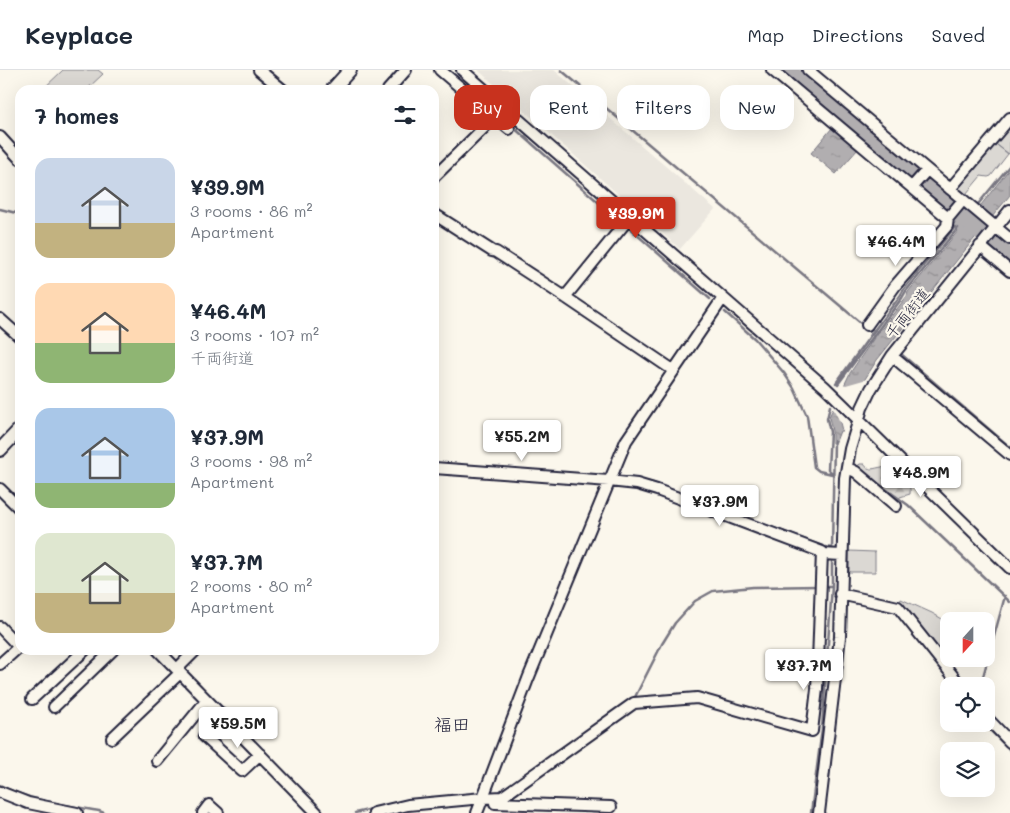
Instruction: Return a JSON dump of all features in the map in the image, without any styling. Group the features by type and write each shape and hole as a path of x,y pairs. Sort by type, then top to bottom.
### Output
{"main road":[{"path":"336,85 350,70"},
{"path":"0,450 15,434"}],"street":[{"path":"259,70 277,85"},
{"path":"392,85 406,70"},
{"path":"440,70 457,85"},
{"path":"462,70 479,85"},
{"path":"772,70 913,186 992,224 1010,239"},
{"path":"808,70 925,172 950,189 958,209"},
{"path":"950,189 1010,118"},
{"path":"520,122 627,222 723,298 828,390 1010,568"},
{"path":"439,172 481,130"},
{"path":"0,137 15,154"},
{"path":"913,186 925,172"},
{"path":"868,326 895,286 958,209"},
{"name":"千両街道","path":"819,813 840,638 840,555 845,478 850,449 862,408 871,389 892,356 980,246 992,224 1010,210"},
{"path":"439,217 565,297 673,370"},
{"path":"565,297 627,222"},
{"path":"980,246 1010,271"},
{"path":"477,813 528,679 626,441 723,298"},
{"path":"0,319 15,332"},
{"path":"892,356 1010,455"},
{"path":"439,468 610,477 657,490 822,552 823,554 840,555"},
{"path":"846,469 856,472 896,506"},
{"path":"0,489 15,504"},
{"path":"374,813 408,805 483,797 502,797 634,703 697,698 812,731 817,689 823,554"},
{"path":"840,594 898,607 954,677"},
{"path":"0,627 15,643"},
{"path":"0,664 15,651"},
{"path":"32,699 79,655"},
{"path":"54,707 108,655"},
{"path":"163,655 316,813"},
{"path":"112,738 192,655"},
{"path":"157,761 207,700"},
{"path":"219,712 204,736 242,771 260,754"},
{"path":"995,726 1010,742"},
{"path":"0,792 59,812 77,813"},
{"path":"483,797 611,807"},
{"path":"203,813 209,805 218,813"}],"shaded area":[{"path":"478,70 554,70 571,85 530,85 530,116 520,107 520,85 495,85"},
{"path":"607,116 617,124 617,130 623,130 715,209 680,249 546,130 607,130"}],"green space":[{"path":"63,70 98,70 103,74 91,85 47,85"},
{"path":"1010,123 1009,154 997,145 1008,154 991,176 981,176 966,194 957,187"},
{"path":"864,464 870,469 882,467 890,476 890,480 898,474 908,482 910,494 900,497 898,501 895,500 894,496 857,471 856,467"},
{"path":"849,551 875,552 875,572 849,572"},
{"path":"901,599 940,618 940,653 899,604"}],"water":[{"path":"832,128 858,149 836,174 811,153"},
{"path":"1010,168 1010,195 877,360 840,422 842,431 840,431 835,444 832,443 829,417 850,373 874,338 868,330 869,328 879,332 907,296 908,292 958,231 952,226 965,211 981,205"}],"pier":[{"path":"867,379 842,423 843,428 834,410 822,397 835,381 846,385"}],"waterway":[{"path":"561,70 863,325"},
{"path":"788,70 982,233"},
{"path":"517,130 622,223"},
{"path":"974,207 1010,165"},
{"path":"0,209 15,213"},
{"path":"627,226 710,299"},
{"path":"836,383 904,289 955,227"},
{"path":"838,384 906,291 958,228"},
{"path":"992,242 1010,257"},
{"path":"725,312 755,339 784,373 794,388 807,416 814,467 819,471 832,474"},
{"path":"901,354 1010,447"},
{"path":"830,406 827,419 830,432 828,469 833,474"},
{"path":"832,550 834,441"},
{"path":"581,474 608,476"},
{"path":"613,476 653,483 832,548"},
{"path":"869,477 908,505 1010,602"},
{"path":"811,813 822,729 832,586 832,558"},
{"path":"634,699 675,623 695,601 713,591 753,587 818,586"},
{"path":"823,586 832,586"},
{"path":"983,677 1005,596"},
{"path":"992,732 1010,750"},
{"path":"0,785 36,799 104,813"},
{"path":"355,813 372,809"}],"district":[{"name":"福田","path":"452,724"}]}
